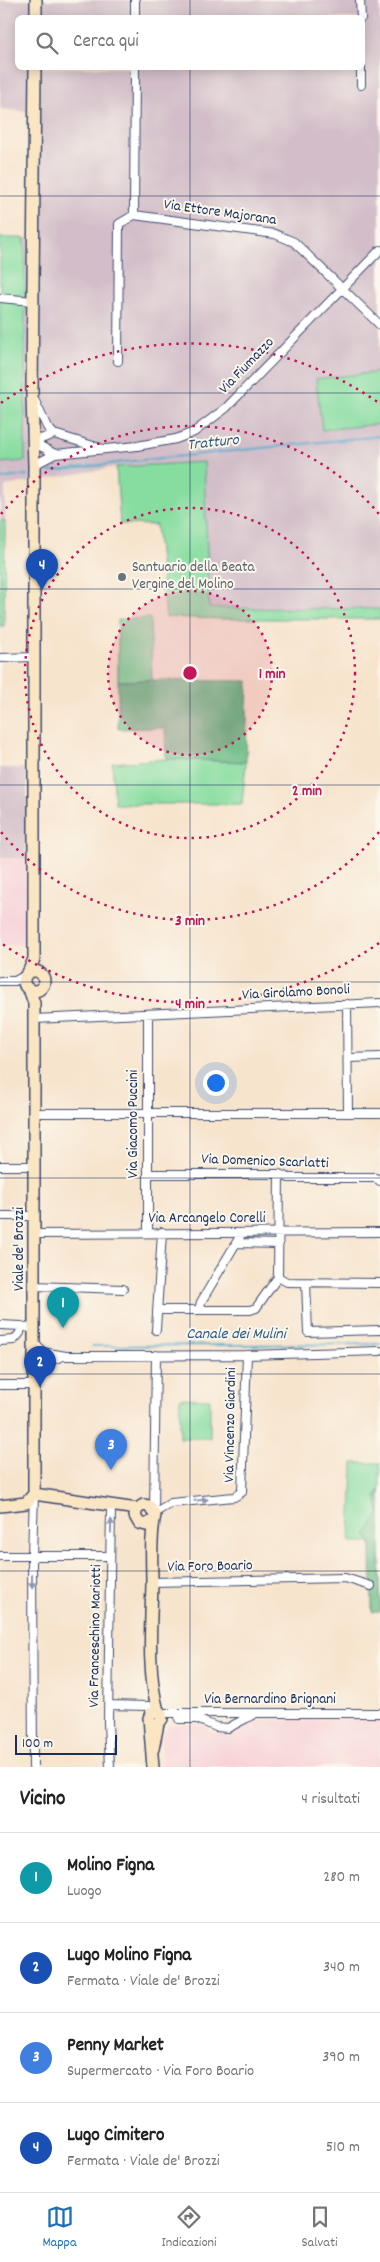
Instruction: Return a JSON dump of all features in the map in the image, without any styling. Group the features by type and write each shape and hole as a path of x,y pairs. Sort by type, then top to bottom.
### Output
{"street":[{"path":"36,0 36,15"},
{"path":"135,0 135,15"},
{"path":"360,0 361,15"},
{"name":"Viale de' Brozzi","path":"34,1494 34,1003 44,980 34,959 34,465 32,394 35,70"},
{"path":"118,361 119,224 134,215 135,70"},
{"path":"361,70 361,85"},
{"name":"Via Ettore Majorana","path":"134,215 286,237 294,242 380,325"},
{"name":"Via Fiumazzo","path":"34,465 56,454 105,450 176,439 194,432 209,423 226,408 380,250"},
{"path":"0,298 33,301"},
{"path":"32,394 47,427 54,434 33,442"},
{"name":"Via Fiumazzo","path":"54,434 105,450"},
{"path":"33,442 56,454"},
{"path":"0,658 34,657"},
{"name":"Viale de' Brozzi","path":"34,959 24,981 34,1003"},
{"path":"0,981 15,981 35,971 40,974"},
{"path":"15,981 35,991 41,988"},
{"name":"Via Girolamo Bonoli","path":"34,1019 148,1015 380,1002"},
{"path":"347,1004 348,1113"},
{"name":"Via Giacomo Puccini","path":"148,1015 148,1232"},
{"path":"348,1058 380,1057"},
{"path":"34,1113 380,1112"},
{"path":"0,1166 35,1166"},
{"name":"Via Domenico Scarlatti","path":"148,1174 279,1174 289,1178 376,1178 380,1181"},
{"path":"157,1310 253,1310 278,1278 280,1232 279,1174"},
{"path":"0,1216 35,1216"},
{"path":"156,1330 162,1232"},
{"name":"Via Arcangelo Corelli","path":"35,1234 380,1232"},
{"path":"199,1310 201,1302 242,1233"},
{"name":"Via Arcangelo Corelli","path":"237,1243 279,1244"},
{"path":"278,1278 287,1282 380,1283"},
{"path":"306,1282 308,1332 380,1330"},
{"path":"34,1286 123,1289"},
{"path":"0,1325 34,1329"},
{"path":"0,1341 14,1340 20,1333 21,1326"},
{"path":"34,1343 43,1352 66,1356 246,1355 380,1351"},
{"path":"145,1515 156,1492 156,1355"},
{"name":"Via Vincenzo Giardini","path":"145,1515 171,1503 234,1497 242,1492 246,1355"},
{"path":"34,1370 48,1360 66,1356"},
{"path":"0,1385 34,1385"},
{"path":"145,1515 156,1492"},
{"path":"34,1494 111,1506 145,1515"},
{"path":"0,1506 26,1504 34,1494"},
{"path":"33,1767 32,1556 34,1494"},
{"name":"Via Franceschino Mariotti","path":"110,1767 108,1705 111,1506"},
{"name":"Via Foro Boario","path":"145,1515 152,1543 152,1672 155,1716 153,1767"},
{"path":"0,1556 110,1556"},
{"name":"Via Foro Boario","path":"152,1582 345,1578 371,1586"},
{"name":"Via Bernardino Brignani","path":"108,1705 155,1716 193,1716 213,1713 380,1713"},
{"path":"209,1724 213,1713"},
{"path":"235,1713 237,1723"},
{"path":"193,1716 216,1727 228,1728 254,1714"}],"shaded area":[{"path":"0,0 380,0 380,609 209,608 203,462 116,467 5,486 5,521 0,521 0,463 25,461 25,238 33,237 34,112 0,109"},
{"path":"0,768 27,768 27,858 0,858"},
{"path":"0,858 26,858 26,945 0,945"},
{"path":"380,1717 380,1767 162,1767 161,1737 169,1725 202,1723 211,1732 222,1733 239,1730 246,1721"}],"green space":[{"path":"0,238 25,238 25,461 0,463"},
{"path":"380,372 380,424 322,430 316,379"},
{"path":"204,462 209,608 380,609 380,619 166,617 156,525 120,524 116,467"},
{"path":"0,521 5,521 4,626 0,626"},
{"path":"150,618 152,680 118,681 118,620"},
{"path":"118,681 248,681 246,762 166,759 165,728 118,729"},
{"path":"166,759 246,762 242,804 115,804 112,763"},
{"path":"180,1398 210,1399 210,1438 180,1438"},
{"path":"353,1463 380,1463 380,1612 372,1612 371,1542 350,1542"},
{"path":"380,1489 380,1612 372,1612 371,1542 366,1535 379,1514 376,1497"}],"waterway":[{"name":"Tratturo","path":"49,472 124,462 380,436"},
{"name":"Tratturo","path":"0,479 27,475"},
{"name":"Canale dei Mulini","path":"92,1346 380,1344"}],"place":[{"name":"Santuario della Beata Vergine del Molino","path":"122,577"},
{"name":"Lugo Cimitero","path":"42,590"},
{"name":"Molino Figna","path":"63,1328"},
{"name":"Lugo Molino Figna","path":"40,1387"},
{"name":"Penny Market","path":"111,1470"}]}
